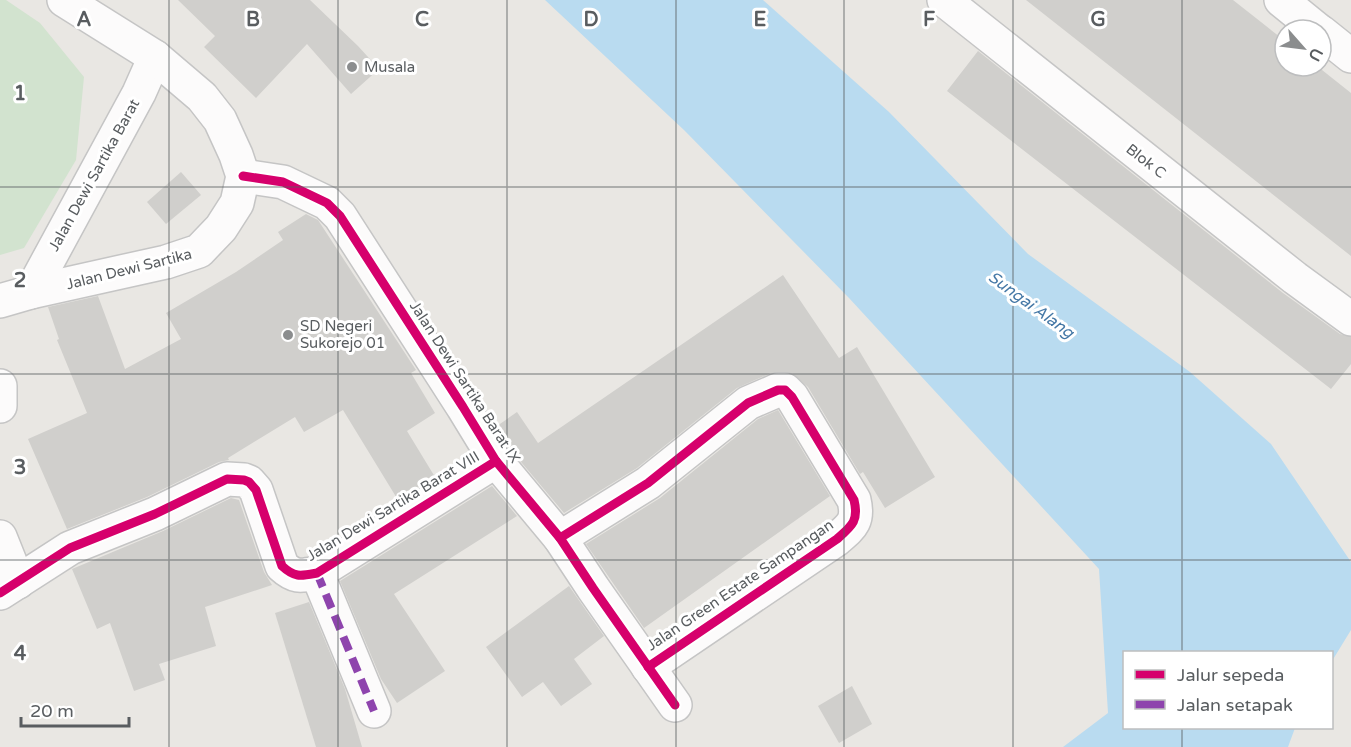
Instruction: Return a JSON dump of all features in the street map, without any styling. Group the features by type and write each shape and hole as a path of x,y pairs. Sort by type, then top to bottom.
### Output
{"street":[{"path":"64,0 155,57 202,97 220,120 243,176"},
{"name":"Blok C","path":"944,0 1286,271 1351,319"},
{"path":"1281,0 1304,18"},
{"path":"1333,41 1351,56"},
{"name":"Jalan Dewi Sartika Barat","path":"15,297 139,93 155,57"},
{"name":"Jalan Dewi Sartika","path":"15,297 166,262 200,251 221,228 237,203 243,176"},
{"name":"Jalan Dewi Sartika Barat IX","path":"243,176 283,182 327,203 340,216 496,461 560,538 675,705"},
{"path":"0,386 0,406"},
{"name":"Jalan Green Estate Sampangan","path":"560,538 648,483 748,403 778,390 785,390 792,397 854,500 855,520 837,539 648,667"},
{"name":"Jalan Dewi Sartika Barat VIII","path":"0,537 9,588 70,548 155,514 227,479 236,478 249,482 256,490 282,566 290,574 301,576 318,573 496,461"},
{"path":"318,573 374,711"}],"green space":[{"path":"0,0 6,0 40,23 84,77 76,160 24,248 0,255"}],"water":[{"name":"Sungai Alang","path":"545,0 763,0 889,112 1028,254 1190,372 1271,444 1351,562 1351,630 1333,659 1333,651 1123,651 1123,729 1295,729 1288,747 1063,747 1108,713 1099,569 849,298 684,130"}],"building":[{"path":"178,0 310,0 379,69 351,94 307,44 256,98 204,47 215,36"},
{"path":"1026,0 1233,0 1273,32 1273,78 1332,78 1351,93 1351,256"},
{"path":"978,51 1283,293 1340,334 1351,337 1351,364 1331,389 947,91"},
{"path":"181,172 201,195 166,224 147,202"},
{"path":"306,214 318,220 416,370 411,373 435,413 407,431 435,477 398,500 343,410 304,432 295,417 228,458 229,460 219,462 147,497 67,529 28,439 87,413 57,340 59,339 48,307 98,296 125,369 181,339 166,313 236,272 283,240 278,232"},
{"path":"783,275 839,358 857,347 935,477 885,508 863,472 860,474 808,387 792,373 771,373 737,388 637,468 564,513 511,450 497,426 517,412 538,443"},
{"path":"778,410 830,496 644,628 586,544 660,498 758,419"},
{"path":"492,486 517,516 394,594 445,671 397,703 381,679 340,581"},
{"path":"231,498 239,500 264,572 272,585 205,607 216,646 159,664 165,680 134,691 110,623 97,629 72,569 163,531"},
{"path":"569,586 604,636 574,659 592,684 561,706 543,682 522,697 486,647"},
{"path":"309,602 345,689 362,747 316,747 275,613"},
{"path":"852,686 872,724 839,743 818,706"}],"marked path":[{"path":"317,573 374,711"}],"cycle path":[{"path":"243,176 283,182 327,203 340,216 496,461 560,538 675,705"},
{"path":"560,538 648,483 748,403 778,390 785,390 792,397 854,500 856,513 853,522 837,539 648,667"},
{"path":"0,593 70,548 155,514 227,479 244,480 256,490 282,566 298,575 317,573 496,461"}],"place":[{"name":"Musala","path":"352,67"},
{"name":"SD Negeri Sukorejo 01","path":"288,335"}]}
